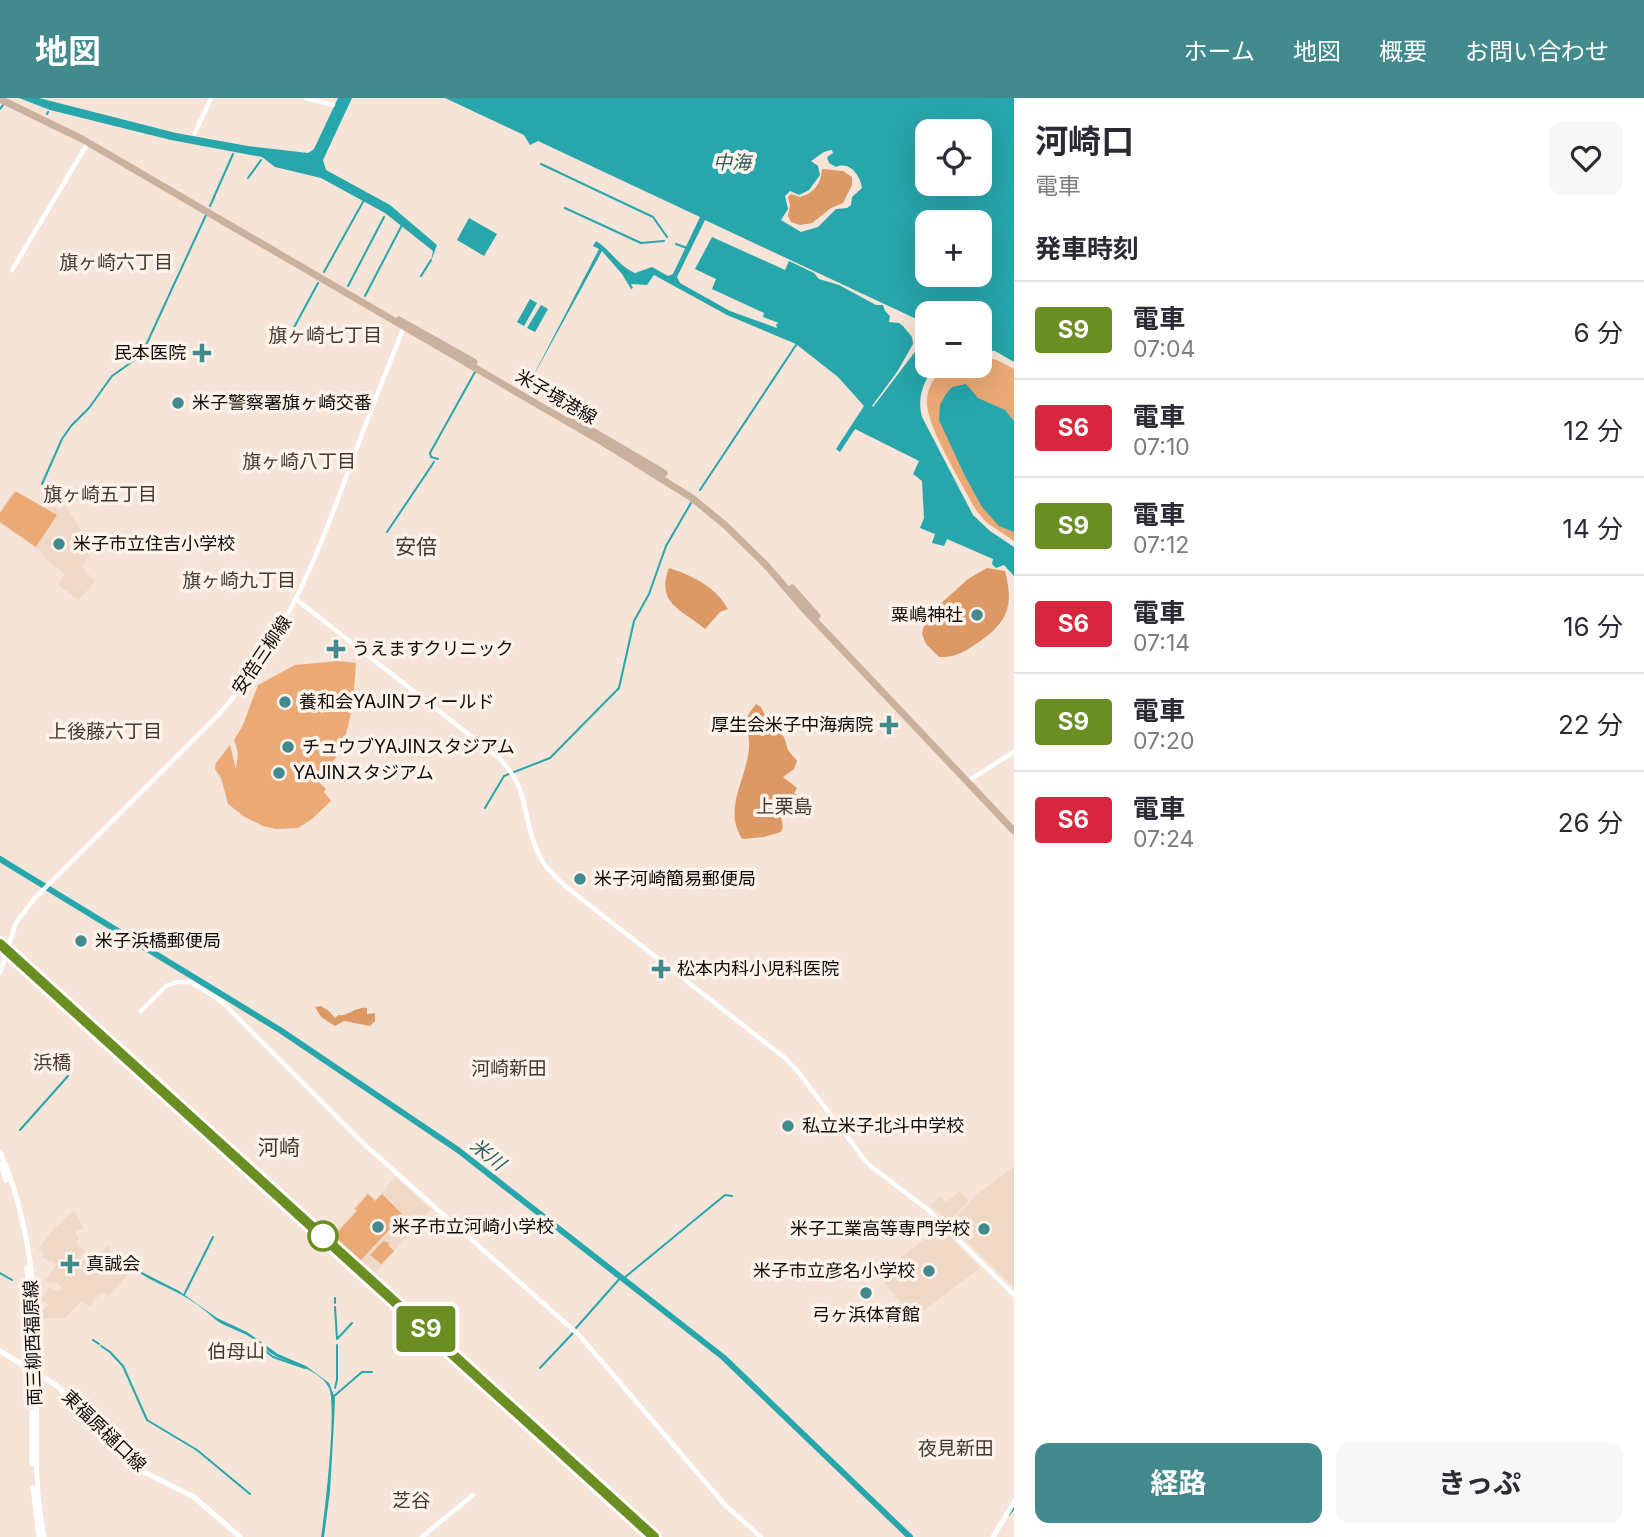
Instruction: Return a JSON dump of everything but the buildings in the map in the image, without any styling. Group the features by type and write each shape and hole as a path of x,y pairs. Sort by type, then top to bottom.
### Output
{"main road":[{"name":"米子境港線","path":"2,99 89,141 404,325 646,468 712,514 765,565 1014,831"},
{"name":"米子境港線","path":"404,325 607,438 694,494 744,537 1014,825"},
{"name":"両三柳西福原線","path":"0,1152 18,1208 35,1301 36,1474 42,1537"},
{"name":"両三柳西福原線","path":"0,1164 16,1215 26,1264 36,1373"},
{"name":"東福原樋口線","path":"0,1351 55,1385 109,1435 140,1470 194,1497 240,1537"},
{"path":"993,1537 1014,1502"}],"street":[{"path":"195,133 211,98"},
{"path":"306,98 333,105"},
{"path":"12,270 89,141"},
{"name":"安倍三柳線","path":"0,973 19,919 44,889 233,698 274,640 316,559 404,325"},
{"path":"297,600 499,758 509,768 522,790 532,839 548,870 785,1058 867,1164 922,1204 1014,1295"},
{"path":"971,779 1014,752"},
{"path":"141,1011 166,986 177,982 191,982 220,1001 365,1145 579,1335 725,1505 761,1537"},
{"path":"422,1537 472,1494"}],"shaded area":[{"path":"822,169 843,171 852,177 852,185 843,203 831,208 812,223 800,225 791,222 788,216 788,197 791,194 800,197 813,190 819,183"},
{"path":"992,359 1014,369 1014,541 986,522 976,510 947,457 929,414 928,393 935,378 992,378"},
{"name":"米子市立住吉小学校","path":"14,490 43,507 47,502 60,509 65,504 88,542 89,555 82,567 95,581 79,600 58,585 65,574 44,558 44,554 0,524 0,511"},
{"path":"17,492 57,515 36,547 0,522 0,513"},
{"path":"669,568 703,583 728,609 720,612 705,629 680,611 668,598 666,580"},
{"path":"987,568 1005,571 1009,594 1002,620 989,635 969,648 955,655 939,657 926,644 922,634 926,617 968,579"},
{"name":"チュウブYAJINスタジアム","path":"338,661 356,663 351,710 343,741 337,755 317,780 326,789 324,792 331,801 298,828 276,829 245,817 228,804 221,778 215,769 216,763 230,745 236,769 238,753 234,740 242,727 258,685 295,665"},
{"path":"756,704 761,707 769,723 784,737 788,750 797,761 794,769 783,777 797,788 794,793 806,801 815,812 795,815 790,802 779,808 783,826 781,832 742,839 737,828 735,806 749,749 747,718"},
{"path":"321,1006 335,1018 367,1008 367,1014 375,1013 375,1021 370,1026 344,1021 335,1026 321,1017 315,1007"},
{"name":"米子工業高等専門学校","path":"1014,1166 1014,1287 950,1224 977,1194"},
{"name":"米子市立河崎小学校","path":"395,1177 431,1209 373,1276 332,1240 331,1235 355,1211 353,1208 367,1192 376,1199"},
{"path":"960,1191 968,1201 949,1221 930,1205 941,1197 946,1202"},
{"path":"368,1194 375,1201 382,1194 403,1215 359,1262 334,1236 357,1211 355,1209"},
{"name":"真誠会","path":"74,1210 83,1228 75,1232 79,1239 76,1242 85,1251 80,1258 91,1267 108,1244 112,1252 131,1271 109,1296 104,1292 100,1294 90,1306 81,1301 65,1318 39,1319 48,1304 38,1298 37,1294 44,1297 49,1287 58,1292 62,1287 54,1281 52,1284 45,1280 56,1265 41,1257 44,1254 38,1249"},
{"name":"米子市立彦名小学校","path":"941,1227 980,1268 913,1319 878,1274"},
{"path":"383,1241 389,1243 394,1251 381,1264 370,1255"}],"water":[{"path":"19,98 39,98 176,133 308,153 314,149 338,98 352,98 323,160 326,170 390,205 437,245 431,261 433,251 385,213 321,178 275,167 262,157 171,140 50,110"},
{"name":"中海","path":"445,98 1014,98 1014,362 992,351 992,301 915,301 915,318 705,220 677,277 680,283 730,311 777,328 776,324 779,323 763,317 764,313 712,289 716,279 695,269 712,237 785,270 789,261 814,273 819,279 839,285 876,305 883,305 890,316 889,322 903,326 912,337 913,344 872,406 915,352 915,378 928,378 920,403 922,417 973,515 990,531 1014,547 1014,576 1004,565 996,568 992,564 993,559 947,539 944,546 932,543 935,534 920,528 924,518 922,481 913,474 919,461 855,429 840,452 836,449 864,406 838,377 796,344 727,315 654,275 647,285 631,284 631,289 602,251 529,384 599,249 593,246 596,241 635,273 652,267 668,276 673,274 700,217 538,141 530,145 524,135","holes":["832,150 833,153 827,157 829,163 853,170 862,188 852,197 851,205 847,208 836,209 818,227 801,232 781,220 788,209 785,196 790,191 799,195 809,190 820,175 818,166 811,161"]},
{"path":"469,218 497,234 484,256 457,240"},
{"path":"530,299 537,303 524,326 517,322"},
{"path":"541,305 548,309 535,332 527,328"},
{"path":"966,384 978,398 1005,410 1014,421 1014,532 999,526 982,507 939,420 940,405 946,394 952,387"},
{"path":"132,1267 179,1291 217,1318 247,1332 278,1354 306,1366 329,1383 335,1398 330,1491 324,1537 321,1537 332,1415 329,1388 325,1382 308,1369 276,1356 250,1337 220,1322 191,1300 142,1275"}],"waterway":[{"path":"0,109 3,105"},
{"path":"210,206 233,154"},
{"path":"248,178 261,160"},
{"path":"541,164 653,217 667,237"},
{"path":"324,272 364,200"},
{"path":"565,208 641,243 664,241"},
{"path":"42,484 62,439 71,426 89,408 112,376 136,359 147,343 206,215"},
{"path":"348,286 384,217"},
{"path":"365,296 402,225"},
{"path":"676,244 687,248"},
{"path":"421,276 431,260"},
{"path":"291,333 318,283"},
{"path":"700,490 798,342"},
{"path":"438,459 431,457 430,453 475,372"},
{"path":"387,532 434,462"},
{"path":"485,808 504,776 550,758 619,688 634,621 649,594 666,546 691,503"},
{"name":"米川","path":"0,859 280,1030 458,1150 723,1357 910,1537"},
{"path":"20,1130 68,1076"},
{"path":"624,1278 725,1195 732,1196"},
{"path":"184,1295 213,1237"},
{"path":"0,1273 12,1280"},
{"path":"576,1328 622,1276"},
{"path":"335,1298 335,1303"},
{"path":"335,1307 337,1339"},
{"path":"338,1338 352,1323"},
{"path":"540,1368 573,1333"},
{"path":"93,1340 99,1344"},
{"path":"255,1343 273,1357 305,1368"},
{"path":"335,1388 337,1345"},
{"path":"101,1346 123,1366 147,1420 197,1450 250,1494"},
{"path":"333,1397 362,1372 372,1372"},
{"path":"1009,1515 1014,1508"}],"railway":[{"path":"0,944 654,1537"}],"train":[{"name":"S9","path":"0,944 654,1537"}],"place":[{"name":"民本医院","path":"202,353"},
{"name":"米子警察署旗ヶ崎交番","path":"178,403"},
{"name":"米子市立住吉小学校","path":"59,544"},
{"name":"粟嶋神社","path":"977,615"},
{"name":"うえますクリニック","path":"336,649"},
{"name":"養和会YAJINフィールド","path":"285,702"},
{"name":"厚生会米子中海病院","path":"889,725"},
{"name":"チュウブYAJINスタジアム","path":"288,747"},
{"name":"YAJINスタジアム","path":"279,773"},
{"name":"米子河崎簡易郵便局","path":"580,879"},
{"name":"米子浜橋郵便局","path":"81,941"},
{"name":"松本内科小児科医院","path":"661,969"},
{"name":"私立米子北斗中学校","path":"788,1126"},
{"name":"米子市立河崎小学校","path":"378,1227"},
{"name":"米子工業高等専門学校","path":"984,1229"},
{"name":"真誠会","path":"70,1264"},
{"name":"米子市立彦名小学校","path":"929,1271"},
{"name":"弓ヶ浜体育館","path":"866,1293"}],"district":[{"name":"旗ヶ崎六丁目","path":"116,262"},
{"name":"旗ヶ崎七丁目","path":"325,335"},
{"name":"旗ヶ崎八丁目","path":"299,461"},
{"name":"旗ヶ崎五丁目","path":"100,494"},
{"name":"安倍","path":"416,547"},
{"name":"旗ヶ崎九丁目","path":"239,580"},
{"name":"上後藤六丁目","path":"105,731"},
{"name":"上栗島","path":"784,806"},
{"name":"浜橋","path":"52,1062"},
{"name":"河崎新田","path":"509,1068"},
{"name":"河崎","path":"279,1148"},
{"name":"伯母山","path":"236,1351"},
{"name":"夜見新田","path":"956,1448"},
{"name":"芝谷","path":"411,1500"}]}
